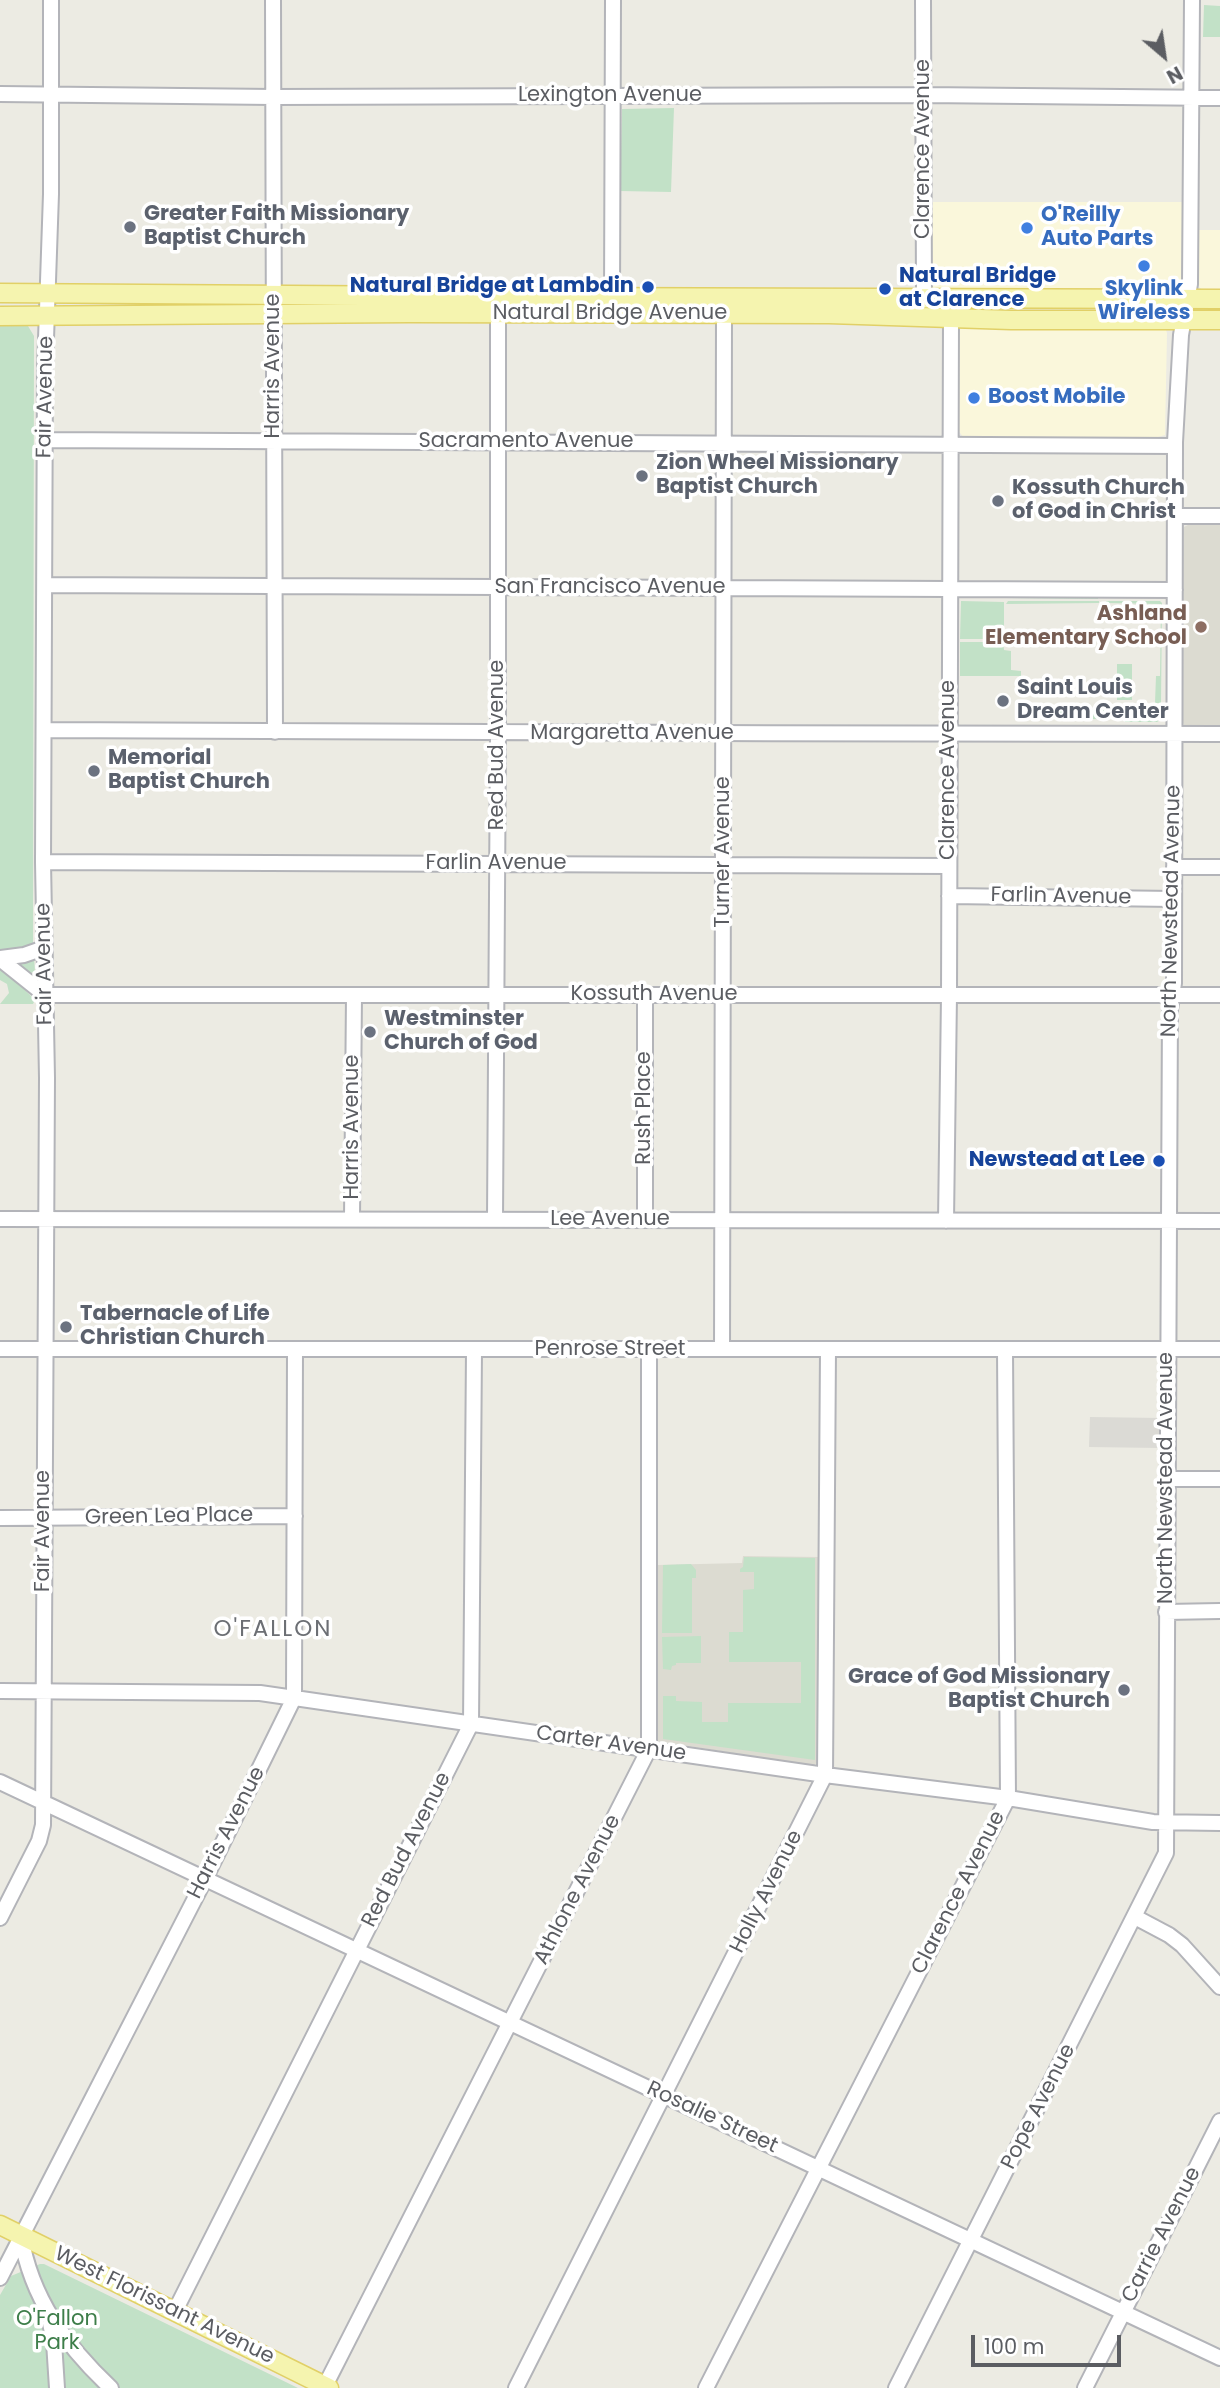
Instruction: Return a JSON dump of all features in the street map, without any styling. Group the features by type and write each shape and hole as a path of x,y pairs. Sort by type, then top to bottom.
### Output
{"main road":[{"name":"Natural Bridge Avenue","path":"0,293 211,296 275,305 498,313 829,314 1056,320 1220,320"},
{"path":"0,307 23,306 49,293"},
{"path":"47,316 75,305 141,303 179,295"},
{"name":"Natural Bridge Avenue","path":"0,316 275,305 612,299 1220,299"},
{"path":"1056,320 1103,310 1168,308 1181,305 1188,299"},
{"path":"1184,320 1196,312 1220,310"},
{"name":"West Florissant Avenue","path":"0,2225 327,2387"}],"street":[{"name":"Fair Avenue","path":"0,1918 39,1841 43,1825 46,995 43,862 51,0"},
{"name":"Harris Avenue","path":"273,0 275,732"},
{"path":"612,299 613,0"},
{"name":"Clarence Avenue","path":"923,0 925,298"},
{"name":"North Newstead Avenue","path":"1166,1823 1175,446 1184,320 1188,299 1192,0"},
{"name":"Lexington Avenue","path":"0,94 273,97 923,95 1220,98"},
{"name":"Red Bud Avenue","path":"495,1219 498,313"},
{"name":"Turner Avenue","path":"722,1221 724,315"},
{"name":"Clarence Avenue","path":"946,1221 951,318"},
{"name":"Sacramento Avenue","path":"45,440 1175,446"},
{"path":"1175,516 1220,516"},
{"name":"San Francisco Avenue","path":"46,585 1175,590"},
{"name":"Margaretta Avenue","path":"44,730 1220,734"},
{"name":"Farlin Avenue","path":"43,862 949,866"},
{"path":"1174,867 1220,867"},
{"name":"Farlin Avenue","path":"949,896 1174,899"},
{"path":"0,958 24,955 44,948"},
{"path":"0,958 46,995"},
{"name":"Kossuth Avenue","path":"46,995 1220,995"},
{"name":"Harris Avenue","path":"352,1218 354,995"},
{"name":"Rush Place","path":"645,995 645,1220"},
{"name":"Lee Avenue","path":"0,1219 1220,1221"},
{"path":"722,1221 722,1349"},
{"name":"Penrose Street","path":"0,1349 1220,1349"},
{"name":"Harris Avenue","path":"0,2278 205,1879 294,1699 295,1349"},
{"name":"Athlone Avenue","path":"327,2387 649,1749 649,1349"},
{"name":"Red Bud Avenue","path":"175,2311 471,1724 474,1350"},
{"name":"Holly Avenue","path":"516,2388 825,1775 828,1350"},
{"name":"Clarence Avenue","path":"706,2388 1008,1798 1005,1350"},
{"path":"1167,1479 1220,1479"},
{"name":"Green Lea Place","path":"0,1518 295,1516"},
{"path":"1166,1612 1220,1611"},
{"name":"Carter Avenue","path":"0,1691 243,1692 825,1775 1008,1798 1166,1823 1220,1823"},
{"path":"0,1782 42,1803"},
{"name":"Rosalie Street","path":"42,1803 1220,2358"},
{"name":"Pope Avenue","path":"896,2388 1164,1859 1166,1823"},
{"path":"1135,1917 1182,1945 1220,1987"},
{"name":"Carrie Avenue","path":"1085,2388 1220,2120"},
{"path":"21,2236 30,2274 47,2311 71,2347 111,2388"},
{"path":"47,2311 54,2342 57,2388"}],"shaded area":[{"path":"930,202 1183,202 1182,285 1177,291 931,289"},
{"path":"1199,230 1220,230 1220,291 1204,291 1199,287"},
{"path":"959,326 1165,327 1165,435 963,437 958,430 956,331"},
{"name":"Ashland Elementary School","path":"1190,524 1220,524 1220,727 1192,727 1185,726 1182,722 1182,532 1184,527"},
{"path":"1090,1417 1160,1418 1159,1448 1089,1447"},
{"path":"743,1556 819,1557 819,1761 813,1766 658,1741 658,1565 742,1563"}],"green space":[{"path":"1204,5 1220,6 1220,37 1203,37"},
{"path":"674,108 671,192 620,191 622,109"},
{"path":"0,325 28,326 34,336 35,972 12,977 35,1000 33,1004 0,1004 9,993 7,984 0,980"},
{"path":"1098,597 1098,599 1006,598"},
{"path":"961,601 1004,602 1004,639 960,639"},
{"path":"1008,601 1099,601 1099,603 1006,604"},
{"path":"1106,601 1162,603 1161,703 1155,703 1156,676 1160,676 1161,604"},
{"path":"960,642 1003,642 1004,650 1011,651 1011,670 1021,671 1021,676 960,676"},
{"path":"1117,664 1132,664 1132,700 1117,700"},
{"path":"1049,706 1052,706 1052,709 1070,709 1070,719 1050,719"},
{"path":"1155,707 1161,707 1161,719 1157,722 1125,722 1125,714 1155,716"},
{"path":"1075,709 1110,709 1111,719 1075,719"},
{"path":"744,1557 815,1558 815,1760 663,1739 663,1696 676,1696 676,1701 702,1702 702,1722 728,1722 728,1703 801,1703 801,1662 729,1662 729,1632 743,1632 743,1590 754,1589 754,1572 740,1572"},
{"path":"691,1564 696,1570 696,1578 692,1578 692,1633 662,1633 663,1565"},
{"path":"701,1636 701,1663 676,1663 671,1670 663,1669 662,1637"},
{"name":"O'Fallon Park","path":"40,2264 298,2388 0,2388 0,2295 11,2276"}],"place":[{"name":"Greater Faith Missionary Baptist Church","path":"130,227"},
{"name":"O'Reilly Auto Parts","path":"1027,228"},
{"name":"Skylink Wireless","path":"1144,266"},
{"name":"Natural Bridge at Lambdin","path":"648,287"},
{"name":"Natural Bridge at Clarence","path":"885,289"},
{"name":"Boost Mobile","path":"974,398"},
{"name":"Zion Wheel Missionary Baptist Church","path":"642,476"},
{"name":"Kossuth Church of God in Christ","path":"998,501"},
{"name":"Ashland Elementary School","path":"1201,627"},
{"name":"Saint Louis Dream Center","path":"1003,701"},
{"name":"Memorial Baptist Church","path":"94,771"},
{"name":"Westminster Church of God","path":"370,1032"},
{"name":"Newstead at Lee","path":"1159,1161"},
{"name":"Tabernacle of Life Christian Church","path":"66,1327"},
{"name":"Grace of God Missionary Baptist Church","path":"1124,1690"}],"district":[{"name":"O'FALLON","path":"273,1630"}]}
